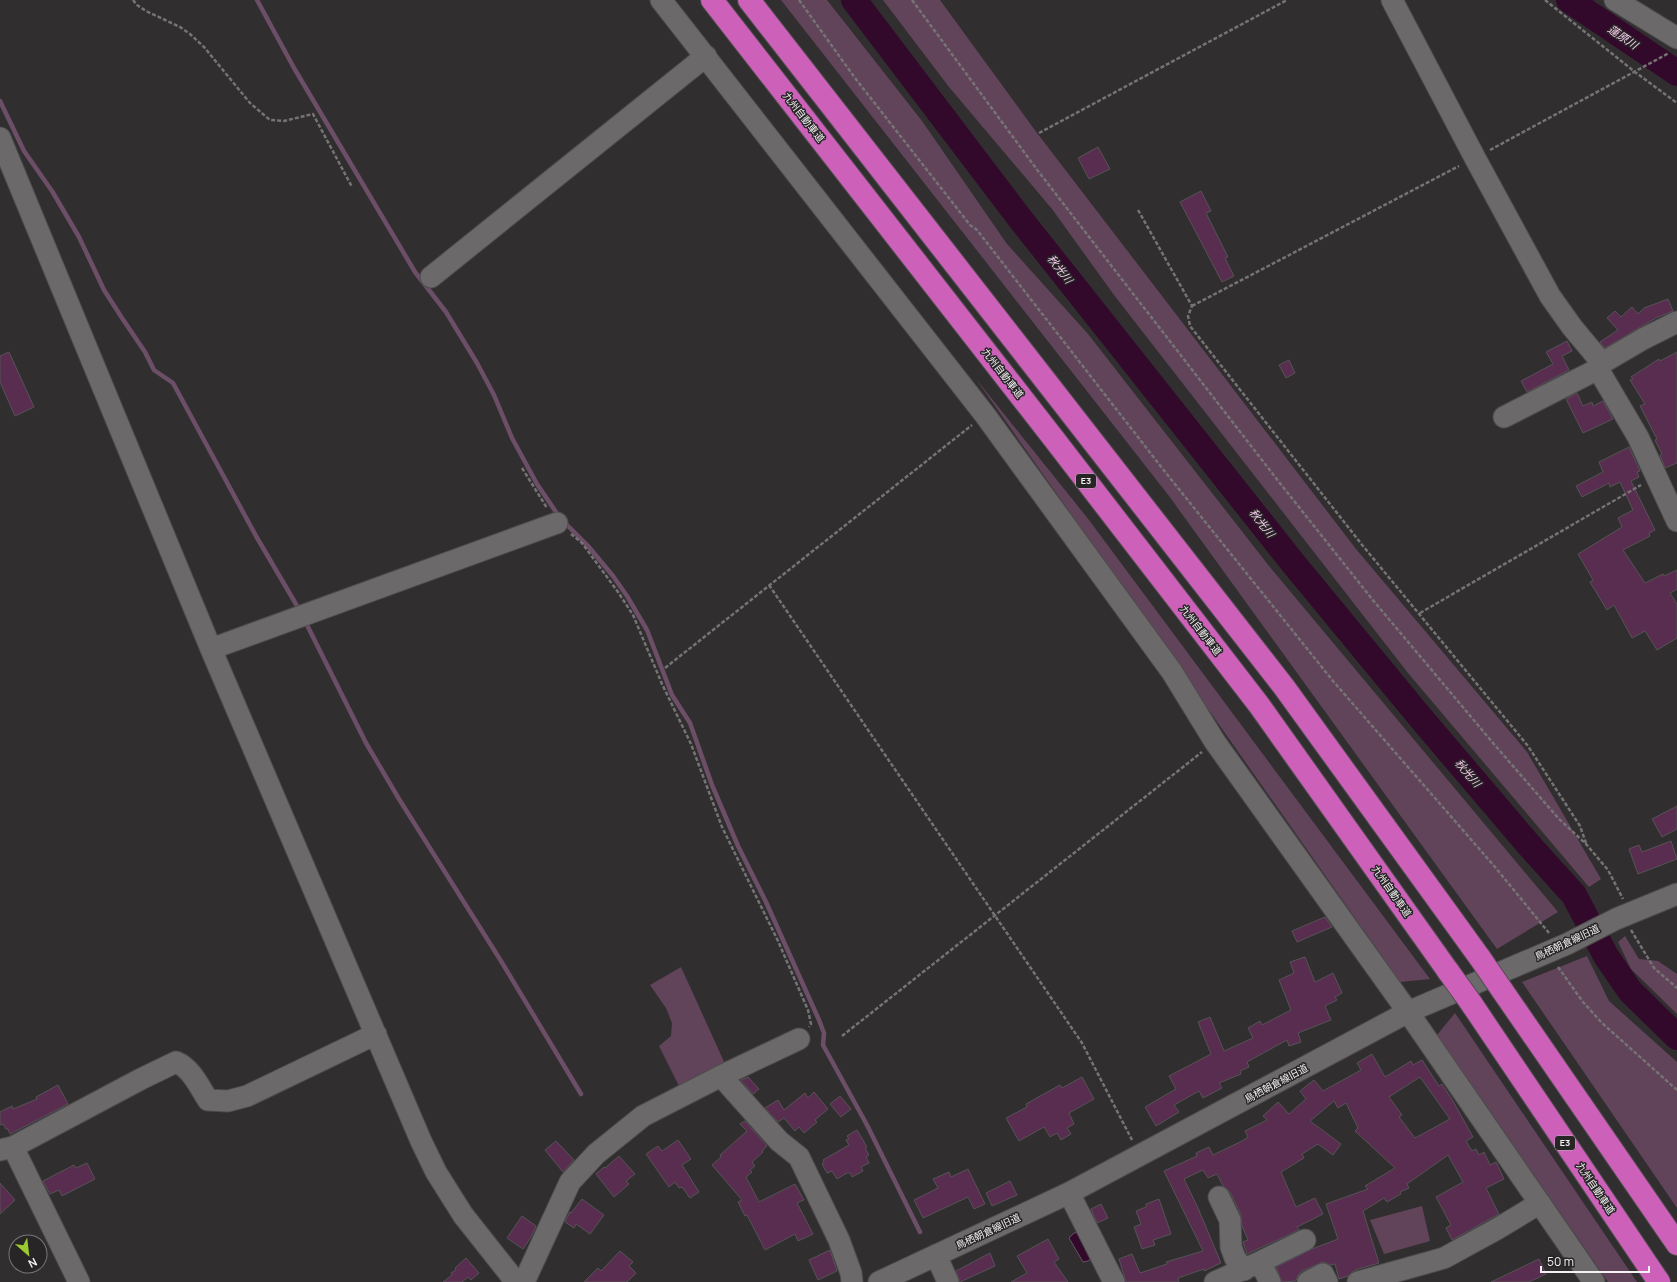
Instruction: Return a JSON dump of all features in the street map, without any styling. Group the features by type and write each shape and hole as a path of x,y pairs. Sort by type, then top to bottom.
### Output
{"highway":[{"name":"九州自動車道","path":"712,0 1259,705 1472,1003 1659,1282"},
{"path":"749,0 1284,687 1480,958 1677,1244"}],"street":[{"path":"662,0 985,415 1172,672 1215,742 1408,1012 1594,1282"},
{"path":"1392,0 1550,296 1600,366 1638,437 1676,517"},
{"path":"1615,0 1674,45"},
{"path":"430,277 706,56"},
{"path":"0,138 211,649 436,1172 463,1215 516,1282"},
{"path":"1504,417 1600,366 1643,339 1677,322"},
{"path":"211,649 557,522"},
{"name":"鳥栖朝倉線旧道","path":"879,1282 904,1277 936,1255 1069,1193 1408,1012 1677,894"},
{"path":"79,1282 6,1149 141,1078 176,1062 184,1065 208,1100 228,1101 247,1096 376,1034"},
{"path":"524,1282 570,1182 596,1154 643,1116 798,1039"},
{"path":"721,1076 779,1141 799,1157 839,1240 851,1273 852,1282"},
{"path":"1069,1193 1114,1282"},
{"path":"1219,1197 1230,1220 1231,1247 1235,1258 1252,1266 1270,1282"},
{"path":"1358,1282 1444,1258 1498,1229 1540,1203"},
{"path":"1215,1282 1305,1240"},
{"path":"936,1255 948,1282"},
{"path":"1308,1282 1323,1274 1327,1282"}],"path":[{"path":"133,0 137,5 146,11 180,27 195,38 250,103 270,120 284,121 313,114 352,187"},
{"path":"799,0 855,78 965,219 977,230 1021,289 1239,566 1333,681 1495,867 1558,947 1587,1007 1677,1090"},
{"path":"912,0 1038,171 1367,593 1559,819 1586,844 1608,870 1624,916 1636,941 1654,968 1677,988"},
{"path":"1039,133 1287,0"},
{"path":"1545,0 1635,72 1677,103"},
{"path":"1586,844 1580,826 1528,746 1420,613 1363,546 1190,326 1188,316 1192,306 1475,158 1635,72 1674,45"},
{"path":"1138,210 1192,306"},
{"path":"665,668 985,415"},
{"path":"522,468 557,522 582,543 633,615 662,684 691,744 722,827 778,941 808,1010 811,1024 808,1031 798,1039"},
{"path":"1420,613 1657,476"},
{"path":"769,585 1082,1043 1140,1156"},
{"path":"842,1036 1215,742"}],"shaded area":[{"path":"781,0 827,0 922,121 1007,244 1088,334 1269,566 1558,912 1497,949 1169,496"},
{"path":"883,0 940,0 1034,129 1356,549 1527,752 1601,879 1589,887 1408,673 1114,295 1052,209 949,87"},
{"path":"976,379 1089,520 1430,979 1400,982"},
{"path":"1625,936 1639,959 1658,961 1677,974 1677,1014 1631,969 1618,942"},
{"path":"1587,956 1609,1001 1677,1062 1677,1208 1522,982"},
{"path":"681,967 726,1066 681,1090 659,1046 671,1036 672,1023 666,1008 650,985"},
{"path":"1455,1013 1637,1282 1608,1282 1437,1035"},
{"path":"1422,1206 1430,1241 1384,1254 1370,1220"},
{"path":"1081,1232 1093,1257 1088,1261 1083,1262 1069,1238 1074,1233"}],"building":[{"path":"1098,147 1110,169 1089,179 1078,158"},
{"path":"1201,191 1211,211 1206,213 1228,257 1225,258 1234,276 1222,282 1180,202"},
{"path":"1668,299 1673,311 1656,318 1605,348 1600,342 1618,330 1607,318 1615,311 1621,317 1632,307 1638,314 1644,308"},
{"path":"1567,341 1572,351 1562,356 1569,370 1527,392 1521,381 1553,364 1546,352"},
{"path":"9,352 34,407 15,416 0,382 0,356"},
{"path":"1677,352 1677,463 1665,468 1660,455 1662,454 1655,440 1657,439 1640,406 1645,404 1630,380 1633,379 1631,377 1659,359 1660,361"},
{"path":"1289,360 1295,373 1286,378 1279,365"},
{"path":"1577,393 1583,406 1592,402 1593,406 1603,401 1613,419 1583,433 1566,399"},
{"path":"1629,447 1640,471 1637,472 1639,477 1631,481 1655,530 1649,533 1650,536 1623,550 1645,583 1663,574 1664,576 1677,570 1677,589 1670,593 1677,604 1677,638 1657,650 1645,631 1632,638 1614,605 1607,610 1590,582 1593,580 1578,554 1622,527 1618,518 1633,510 1620,482 1610,487 1609,483 1582,497 1576,486 1603,472 1599,462"},
{"path":"1677,806 1677,829 1662,837 1652,819"},
{"path":"1671,841 1677,859 1638,874 1629,849 1639,845 1642,852"},
{"path":"1325,917 1332,927 1297,942 1292,931"},
{"path":"1305,957 1315,982 1333,973 1342,993 1335,997 1337,1000 1325,1006 1331,1020 1298,1033 1301,1042 1289,1046 1287,1040 1247,1062 1249,1067 1240,1071 1241,1074 1219,1083 1222,1088 1203,1098 1199,1091 1174,1105 1179,1112 1156,1126 1145,1107 1176,1089 1169,1076 1211,1054 1198,1022 1210,1017 1224,1051 1253,1038 1248,1028 1260,1021 1262,1025 1291,1010 1279,980 1294,973 1290,962"},
{"path":"1372,1054 1385,1077 1411,1061 1413,1065 1422,1060 1439,1086 1442,1084 1473,1137 1466,1141 1472,1151 1476,1149 1479,1155 1484,1152 1490,1165 1496,1162 1504,1179 1486,1188 1499,1214 1452,1240 1446,1228 1451,1225 1436,1197 1463,1182 1448,1155 1407,1184 1409,1188 1400,1192 1401,1194 1387,1202 1384,1198 1363,1211 1379,1263 1355,1270 1348,1276 1339,1279 1335,1264 1331,1265 1323,1262 1302,1271 1298,1275 1296,1281 1282,1282 1276,1267 1312,1249 1338,1239 1326,1204 1368,1189 1365,1186 1395,1168 1355,1131 1358,1128 1346,1103 1338,1108 1334,1101 1310,1121 1341,1144 1333,1155 1318,1144 1302,1154 1304,1158 1281,1172 1296,1207 1315,1198 1323,1214 1297,1227 1299,1230 1247,1254 1243,1242 1248,1240 1242,1226 1241,1215 1230,1192 1223,1186 1217,1174 1208,1178 1203,1170 1184,1179 1221,1263 1204,1271 1204,1269 1178,1278 1179,1282 1126,1282 1119,1259 1132,1254 1140,1273 1167,1264 1166,1262 1203,1251 1164,1171 1197,1156 1196,1153 1209,1147 1213,1155 1242,1141 1248,1137 1245,1131 1267,1120 1263,1116 1278,1102 1289,1114 1306,1099 1300,1091 1314,1080 1323,1091 1361,1070 1357,1063","holes":["1420,1077 1450,1119 1415,1138 1399,1117 1402,1115 1389,1097"]},
{"path":"748,1077 759,1089 753,1094 741,1080"},
{"path":"1082,1077 1094,1099 1069,1113 1074,1124 1067,1128 1071,1134 1061,1140 1057,1133 1050,1137 1044,1127 1019,1141 1006,1118 1027,1107 1026,1104 1060,1085 1062,1088"},
{"path":"58,1085 68,1104 10,1134 8,1129 6,1129 3,1124 0,1125 0,1112 12,1106 13,1109 37,1099 36,1097"},
{"path":"814,1092 828,1109 815,1120 817,1122 804,1133 799,1127 795,1131 784,1118 778,1122 765,1108 778,1100 784,1110 805,1093 808,1098"},
{"path":"840,1096 851,1109 841,1117 830,1104"},
{"path":"745,1121 767,1146 752,1162 755,1166 750,1170 752,1172 746,1177 759,1202 795,1184 804,1200 797,1203 813,1234 798,1241 795,1234 765,1250 747,1215 745,1216 738,1202 742,1200 712,1165 721,1157 720,1155 747,1131 740,1124"},
{"path":"857,1130 867,1147 865,1148 869,1155 866,1157 869,1163 861,1167 863,1171 852,1177 850,1173 847,1173 837,1179 832,1171 827,1173 822,1164 824,1162 823,1160 849,1145 846,1140 849,1139 847,1136"},
{"path":"678,1140 691,1159 682,1165 699,1192 690,1198 682,1187 679,1188 675,1182 669,1187 646,1154 658,1146 662,1151"},
{"path":"556,1141 574,1160 563,1172 545,1150"},
{"path":"619,1156 635,1174 626,1181 629,1184 614,1197 596,1174"},
{"path":"87,1163 95,1179 62,1196 59,1190 50,1194 43,1181 74,1165 76,1168"},
{"path":"968,1169 985,1204 974,1209 968,1197 923,1218 914,1200 938,1188 933,1179 949,1172 951,1177"},
{"path":"1010,1181 1017,1195 992,1206 986,1193"},
{"path":"0,1183 15,1200 0,1214"},
{"path":"582,1199 604,1215 590,1234 576,1224 574,1228 565,1222 570,1212 571,1213"},
{"path":"1159,1199 1171,1234 1153,1240 1155,1245 1142,1249 1134,1227 1141,1224 1136,1211 1146,1207 1146,1204"},
{"path":"1101,1204 1108,1218 1097,1223 1091,1209"},
{"path":"522,1216 536,1226 523,1249 507,1238"},
{"path":"1048,1239 1059,1259 1054,1262 1068,1282 1011,1282 1027,1273 1017,1256"},
{"path":"830,1250 837,1271 818,1280 809,1260"},
{"path":"620,1251 633,1262 629,1266 636,1273 627,1282 584,1282 598,1268 601,1271"},
{"path":"990,1253 995,1266 960,1282 956,1271"},
{"path":"466,1258 479,1273 471,1280 468,1277 462,1282 443,1282 452,1275 451,1273 456,1270 455,1268"},
{"path":"1539,1259 1546,1274 1529,1282 1491,1282"}],"waterway":[{"path":"257,0 294,68 415,272 446,312 477,363 494,395 512,438 537,484 560,518 588,546 613,576 647,630 672,695 690,723 712,785 738,846 766,902 819,1020 824,1033 823,1045 867,1125 920,1232"},
{"name":"秋光川","path":"854,0 1018,216 1293,563 1420,717 1528,844 1574,895 1606,956 1630,991 1677,1037"},
{"name":"蓮原川","path":"1569,0 1677,73"},
{"path":"0,101 24,151 52,191 79,237 104,290 145,352 154,370 173,383 256,536 300,611"},
{"path":"305,621 366,743 399,799 501,961 581,1094"}]}
